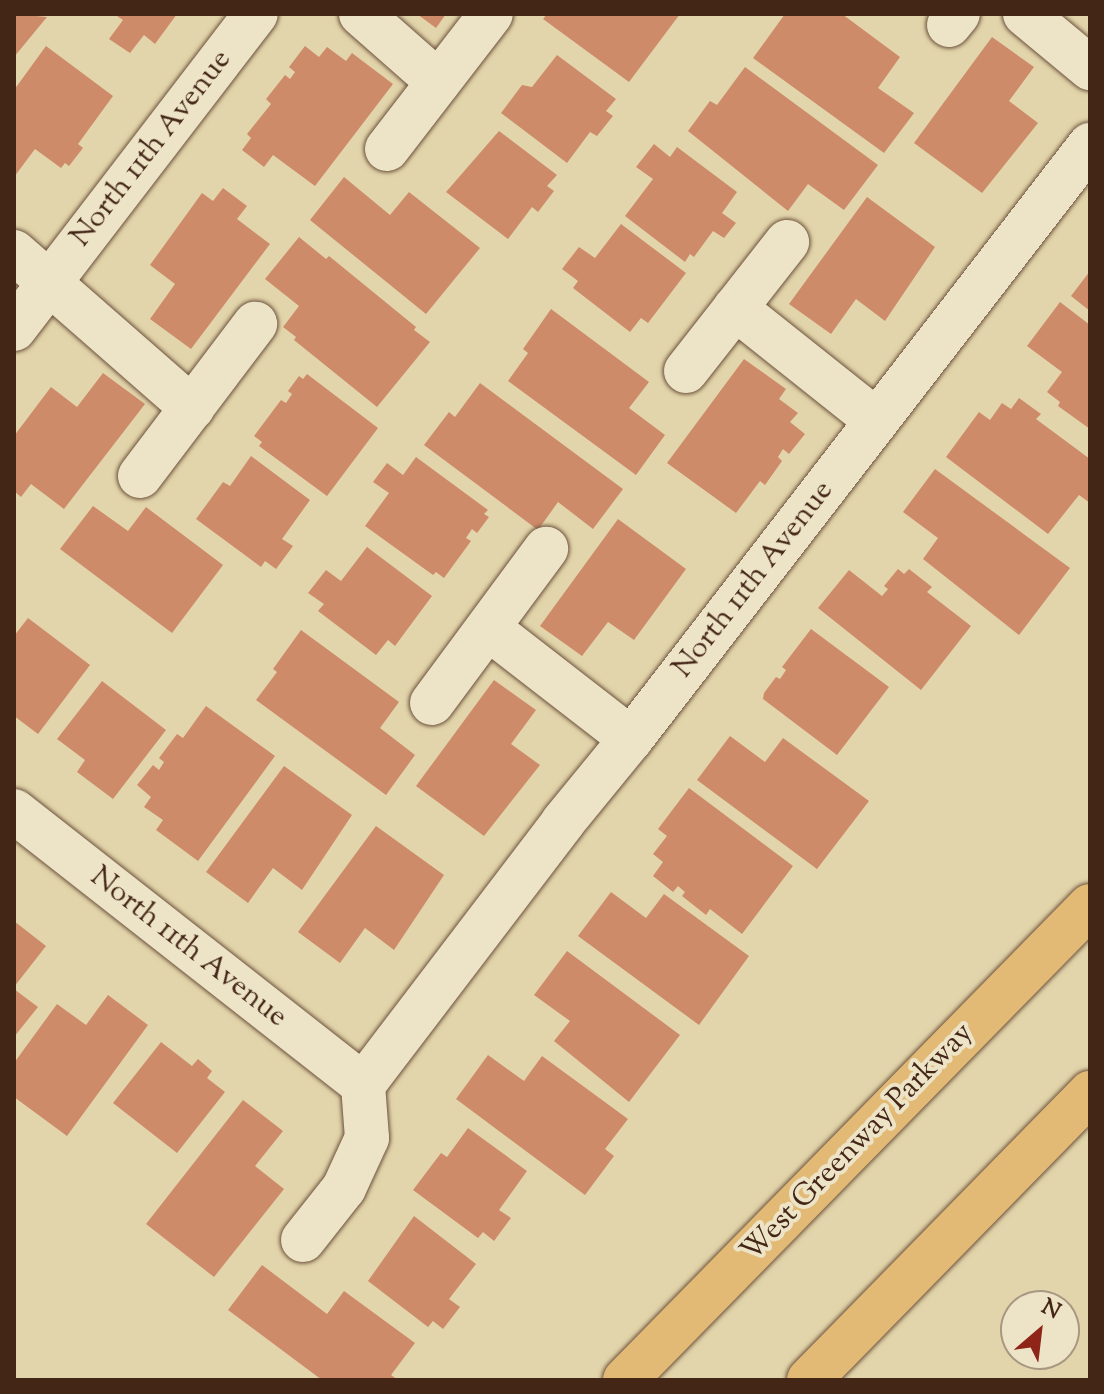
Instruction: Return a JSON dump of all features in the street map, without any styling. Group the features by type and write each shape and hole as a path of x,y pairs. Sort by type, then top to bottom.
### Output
{"main road":[{"name":"West Greenway Parkway","path":"625,1380 1090,906"},
{"path":"809,1380 1090,1093"}],"street":[{"name":"North 11th Avenue","path":"14,329 256,14"},
{"path":"361,14 438,82"},
{"path":"387,149 491,14"},
{"path":"1025,14 1090,68"},
{"name":"North 11th Avenue","path":"14,811 363,1085 563,822 631,739 1090,145"},
{"path":"686,371 787,242"},
{"path":"14,252 192,408"},
{"path":"735,308 877,421"},
{"path":"140,476 255,324"},
{"path":"432,703 546,549"},
{"path":"488,628 631,739"},
{"path":"303,1240 344,1188 367,1138 363,1085"}],"building":[{"path":"14,14 47,17 14,57"},
{"path":"114,14 177,14 155,44 144,35 130,53 109,39 123,20"},
{"path":"417,14 446,14 436,28"},
{"path":"547,14 680,14 629,82 543,19"},
{"path":"785,14 842,14 900,57 878,88 914,113 884,153 753,58"},
{"path":"992,37 1034,67 1009,101 1038,123 982,193 914,143"},
{"path":"46,46 113,96 78,144 83,148 69,166 65,163 61,168 35,149 14,177 14,90"},
{"path":"305,46 319,57 327,47 346,61 352,53 393,84 315,186 273,155 264,167 242,150 251,138 247,134 271,104 266,99 285,75 290,79 295,72 289,67"},
{"path":"557,55 616,99 606,111 613,116 597,136 590,132 567,163 501,113 522,85 532,87"},
{"path":"745,67 878,165 844,210 808,184 788,211 688,131 710,101 717,105"},
{"path":"499,131 557,175 547,186 554,191 538,212 532,207 508,239 446,192"},
{"path":"654,144 670,157 677,147 737,192 722,213 736,223 724,238 713,231 694,257 690,254 685,262 625,216 653,179 636,167"},
{"path":"344,177 390,215 409,192 480,248 426,314 310,220"},
{"path":"223,188 247,206 237,219 270,244 191,349 150,319 175,284 150,265 202,193 213,201"},
{"path":"867,197 935,247 885,321 856,299 831,334 789,304"},
{"path":"621,224 686,273 648,323 641,318 630,332 573,288 578,281 562,269 579,247 595,258"},
{"path":"299,237 326,259 329,256 430,342 377,407 294,340 296,337 283,327 299,306 265,279"},
{"path":"1090,271 1090,311 1071,296"},
{"path":"1060,302 1090,325 1090,429 1058,406 1060,402 1047,392 1062,372 1027,346"},
{"path":"551,309 649,382 629,408 665,435 636,475 508,381 528,353 523,349"},
{"path":"744,359 786,389 779,399 798,413 790,422 805,434 789,454 783,449 778,457 782,461 765,485 760,481 736,513 667,463"},
{"path":"103,373 145,404 64,509 31,484 21,497 14,491 14,436 51,387 77,407"},
{"path":"307,374 378,428 327,496 259,446 262,442 254,436 281,400 286,403 292,394 288,391 299,376 303,379"},
{"path":"480,383 623,489 593,529 558,502 538,530 424,445 449,412 455,417"},
{"path":"1019,398 1041,414 1036,419 1090,459 1090,503 1079,495 1048,534 946,457 979,412 990,420 1002,403 1011,409"},
{"path":"251,456 310,500 282,539 293,546 276,569 265,561 261,567 196,519 223,482 230,486"},
{"path":"416,457 488,510 484,514 489,517 477,533 472,529 466,538 471,541 444,578 436,572 433,575 365,526 389,493 373,482 387,463 403,475"},
{"path":"935,469 1070,568 1019,635 923,559 938,538 903,512"},
{"path":"93,506 128,531 146,507 223,565 172,633 60,549"},
{"path":"618,519 686,569 634,640 608,622 582,656 540,626"},
{"path":"367,547 432,596 395,646 388,640 376,655 318,611 324,604 308,593 326,570 341,581"},
{"path":"898,569 904,574 909,569 932,587 927,592 971,626 921,690 818,608 849,570 882,596 888,589 884,586"},
{"path":"28,618 90,665 38,734 14,716 14,636"},
{"path":"811,629 889,687 837,755 763,699 776,677 780,679 786,670 782,667"},
{"path":"301,630 399,702 380,728 415,755 386,795 256,700 277,672 273,669"},
{"path":"494,680 536,710 511,744 540,765 484,836 416,786"},
{"path":"102,681 166,730 113,799 77,772 85,760 57,739"},
{"path":"206,706 275,756 198,861 156,830 163,820 144,807 151,797 137,785 153,765 159,770 164,762 159,758 177,734 183,738"},
{"path":"730,736 765,762 783,738 869,801 817,869 697,780"},
{"path":"284,766 352,815 302,890 273,868 248,903 206,872"},
{"path":"689,788 793,866 742,934 710,909 706,915 682,896 685,892 678,886 673,892 653,876 663,862 653,854 667,836 658,829"},
{"path":"376,826 444,875 394,950 365,928 340,963 298,932"},
{"path":"611,892 646,918 664,894 749,956 699,1025 578,936"},
{"path":"14,921 46,946 14,987"},
{"path":"567,951 680,1035 629,1102 554,1041 570,1021 534,995"},
{"path":"14,989 38,1007 14,1037"},
{"path":"108,995 148,1025 67,1136 14,1097 14,1063 57,1004 86,1025"},
{"path":"161,1042 192,1066 198,1059 212,1071 207,1078 225,1092 177,1153 113,1103"},
{"path":"488,1055 524,1081 542,1056 628,1119 605,1149 614,1156 585,1195 456,1099"},
{"path":"243,1100 283,1131 255,1166 284,1189 214,1277 146,1224"},
{"path":"468,1128 527,1171 499,1210 511,1218 494,1241 483,1232 478,1238 413,1190 441,1153 447,1157"},
{"path":"414,1216 476,1264 449,1299 460,1307 443,1329 433,1321 428,1327 368,1281"},
{"path":"262,1265 327,1314 344,1291 415,1343 391,1375 398,1380 322,1380 228,1310"}]}
